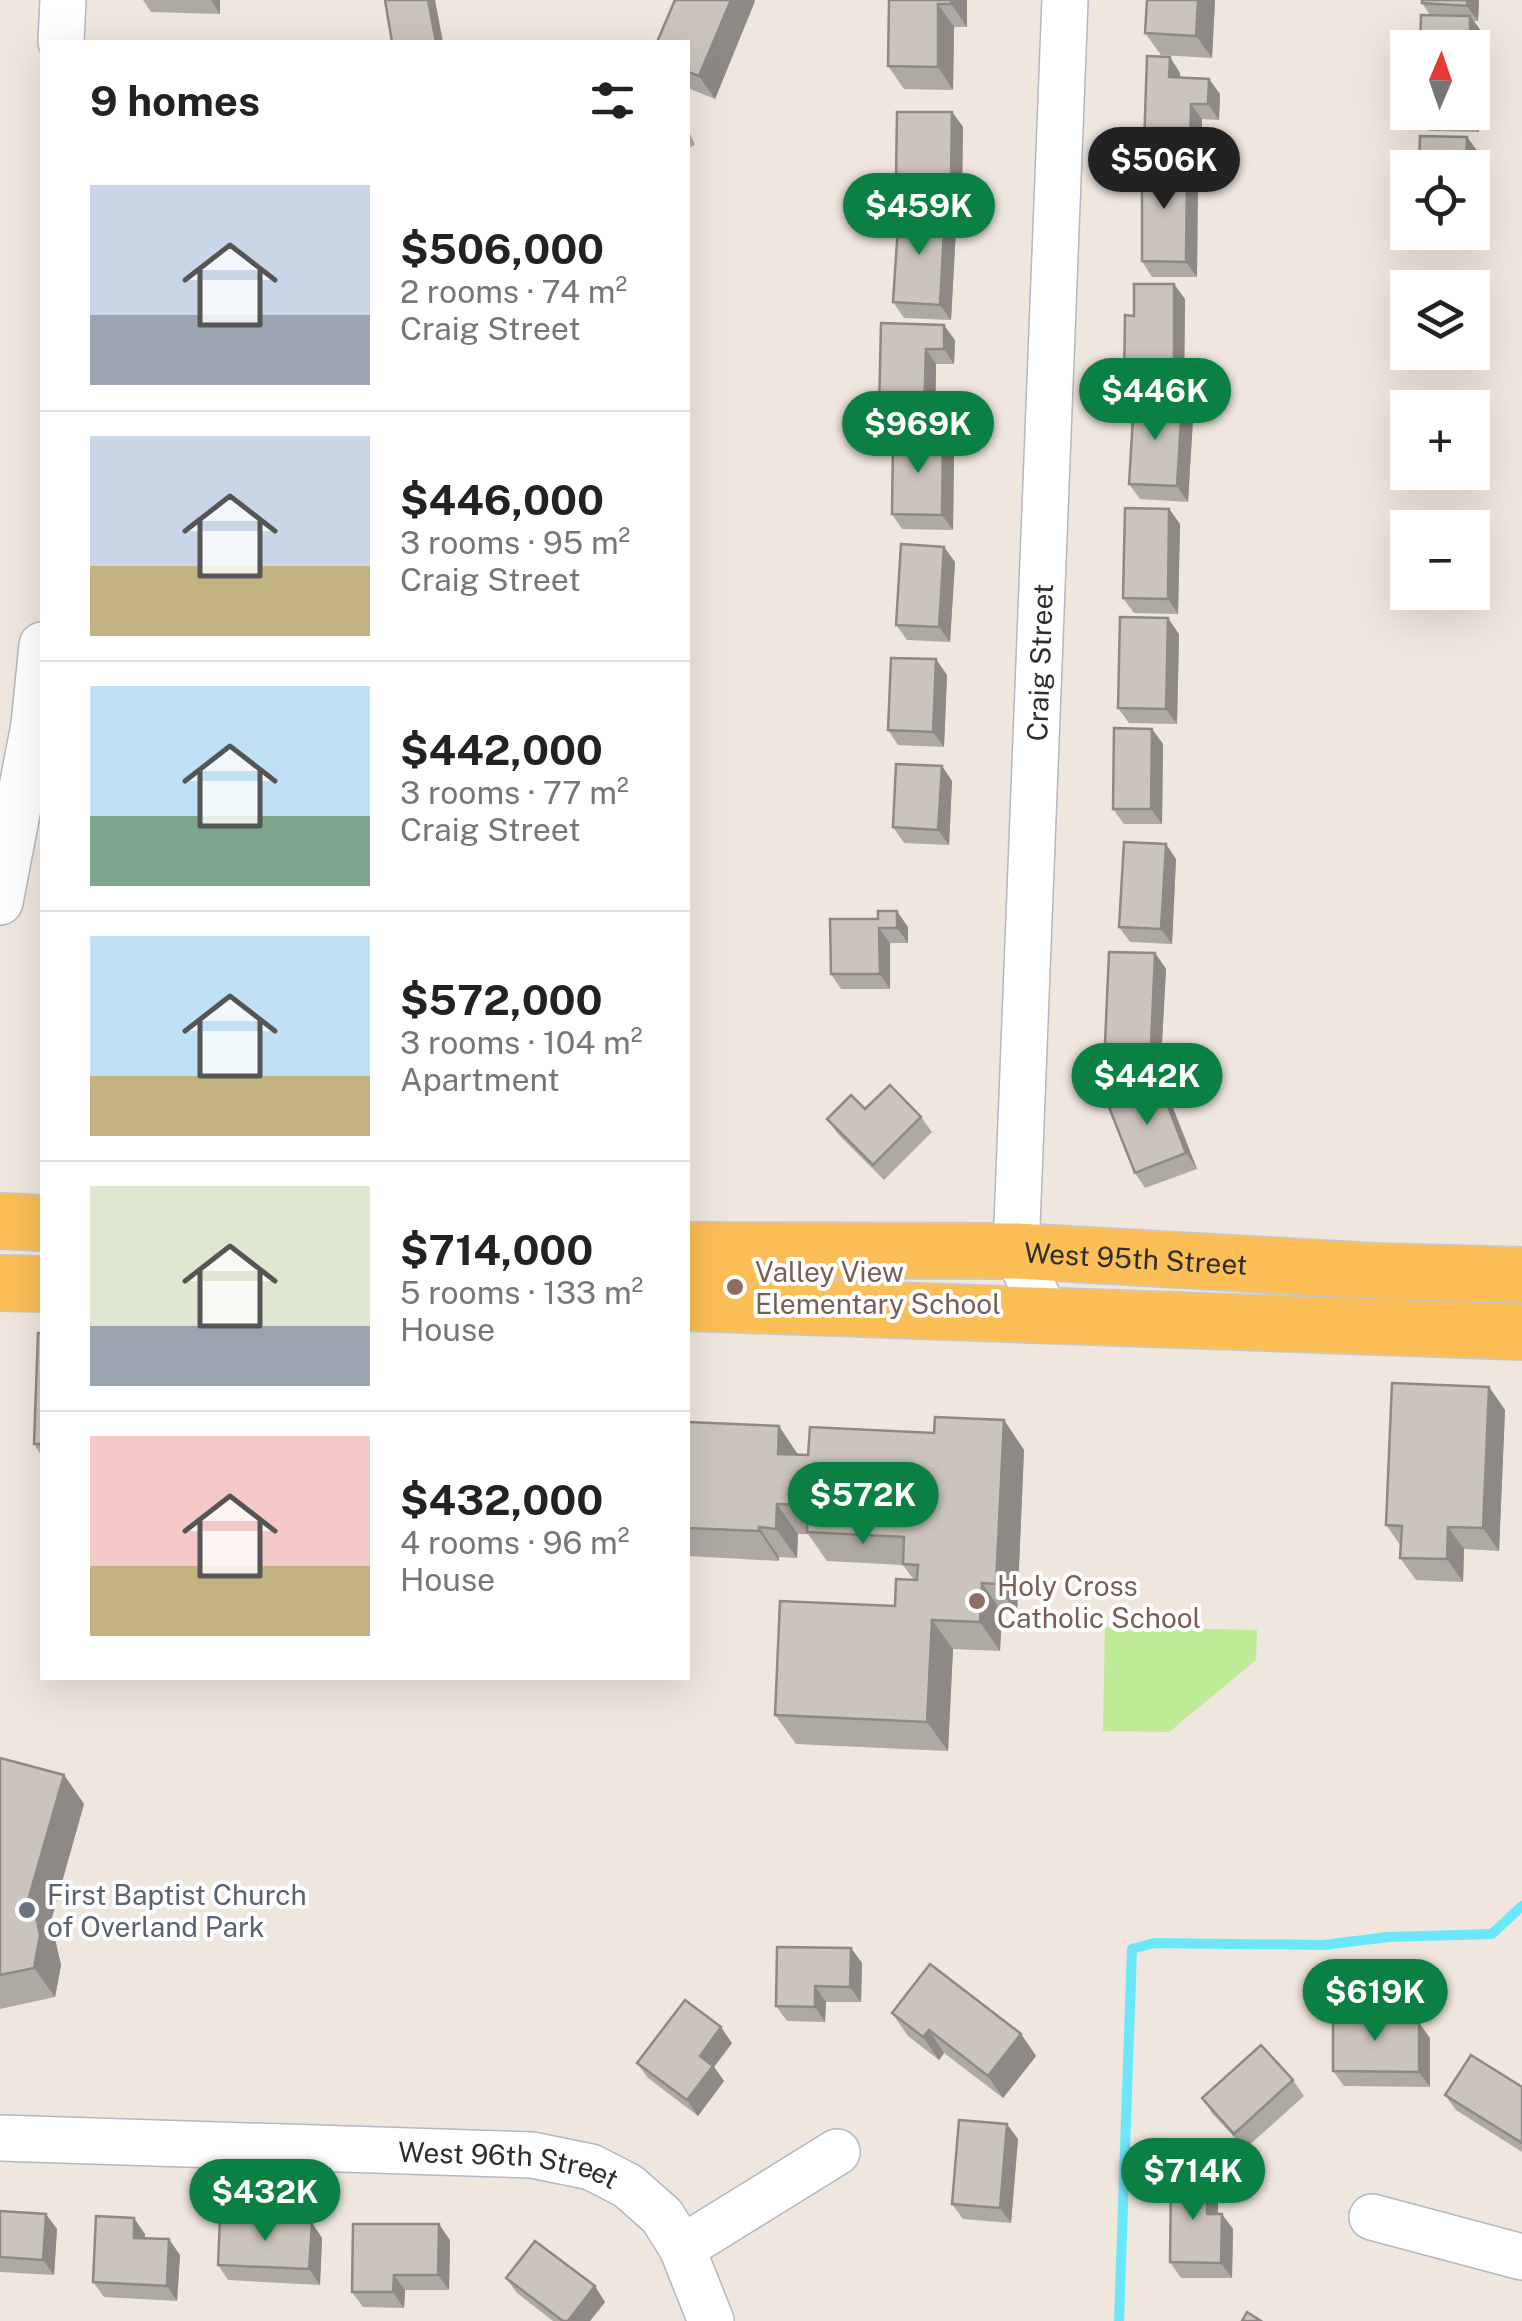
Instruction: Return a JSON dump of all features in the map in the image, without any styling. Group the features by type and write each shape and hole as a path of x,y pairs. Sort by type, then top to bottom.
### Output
{"main road":[{"path":"0,1221 40,1223"},
{"name":"West 95th Street","path":"690,1250 1016,1250 1522,1275"},
{"path":"1310,1324 1311,1265"},
{"path":"0,1283 40,1284"},
{"path":"690,1302 1522,1332"}],"street":[{"path":"62,40 63,0"},
{"name":"Craig Street","path":"1047,1317 1016,1250 1066,0"},
{"path":"0,902 34,725 40,665"},
{"name":"West 96th Street","path":"0,2138 532,2156 591,2167 628,2186 662,2216 682,2248 711,2321"},
{"path":"682,2248 837,2152"},
{"path":"1372,2217 1522,2257"}],"green space":[{"path":"1105,1627 1257,1630 1256,1660 1169,1732 1103,1731"}],"building":[{"path":"385,0 428,0 436,40 392,40"},
{"path":"675,0 731,0 699,76 690,73 690,40 658,40"},
{"path":"889,0 951,0 951,4 938,4 938,67 888,66"},
{"path":"1147,0 1198,0 1196,36 1145,33"},
{"path":"1467,0 1467,6 1422,3"},
{"path":"1421,15 1470,16 1470,30 1421,30"},
{"path":"1147,56 1170,57 1169,77 1209,79 1208,104 1191,104 1190,147 1144,146"},
{"path":"897,112 952,112 951,178 896,178"},
{"path":"1420,136 1467,137 1467,150 1420,150"},
{"path":"1142,162 1187,163 1186,262 1142,261"},
{"path":"899,211 945,213 940,305 893,302"},
{"path":"1134,284 1174,284 1174,378 1124,378 1125,315 1134,316"},
{"path":"881,323 944,325 944,349 926,349 924,413 879,412"},
{"path":"1134,400 1182,403 1177,486 1129,484"},
{"path":"893,438 943,439 942,515 892,514"},
{"path":"1125,508 1169,509 1168,599 1123,598"},
{"path":"901,544 944,547 939,627 896,625"},
{"path":"1120,617 1168,618 1166,709 1118,708"},
{"path":"891,658 936,659 933,732 888,730"},
{"path":"1114,728 1152,729 1151,809 1113,809"},
{"path":"896,764 942,766 938,830 893,827"},
{"path":"1124,842 1166,844 1161,929 1119,927"},
{"path":"878,911 897,911 897,928 879,928 880,974 831,974 830,919 878,919"},
{"path":"1109,952 1155,953 1151,1046 1105,1044"},
{"path":"1159,1083 1186,1153 1135,1173 1107,1102"},
{"path":"890,1085 921,1117 873,1165 827,1119 851,1095 865,1109"},
{"path":"38,1333 40,1333 40,1444 34,1444"},
{"path":"1392,1383 1489,1387 1483,1528 1448,1527 1447,1559 1400,1558 1402,1526 1386,1525"},
{"name":"Holy Cross Catholic School","path":"935,1417 1004,1420 996,1584 982,1583 980,1622 932,1620 927,1722 775,1715 780,1601 895,1606 896,1579 917,1580 918,1565 903,1564 904,1537 807,1532 808,1505 777,1504 776,1529 690,1528 690,1422 779,1426 778,1454 808,1455 810,1427 934,1433"},
{"path":"0,1758 64,1775 27,1904 34,1906 40,1935 34,1968 0,1975"},
{"path":"777,1947 851,1948 850,1987 815,1986 815,2007 776,2006"},
{"path":"930,1964 1021,2034 988,2076 929,2030 923,2037 892,2013"},
{"path":"685,2000 721,2027 700,2056 713,2066 687,2100 637,2063"},
{"path":"1357,2005 1384,2005 1384,2023 1419,2023 1419,2072 1333,2071 1333,2021 1357,2022"},
{"path":"1261,2045 1293,2080 1234,2134 1202,2098"},
{"path":"1471,2055 1522,2087 1522,2143 1445,2095"},
{"path":"959,2120 1007,2124 1000,2208 952,2204"},
{"path":"1171,2177 1207,2177 1207,2214 1222,2214 1221,2263 1170,2262"},
{"path":"0,2211 46,2214 43,2260 0,2257"},
{"path":"96,2216 134,2218 134,2238 169,2239 167,2286 93,2282"},
{"path":"220,2218 312,2223 309,2269 218,2265"},
{"path":"353,2224 439,2224 438,2275 394,2275 393,2292 352,2292"},
{"path":"535,2241 595,2286 568,2321 506,2278"},
{"path":"1247,2312 1261,2321 1242,2321"}],"waterway":[{"path":"1119,2321 1132,1949 1154,1943 1324,1945 1388,1937 1492,1934 1522,1906"}],"place":[{"name":"Valley View Elementary School","path":"735,1287"},
{"name":"Holy Cross Catholic School","path":"977,1601"},
{"name":"First Baptist Church of Overland Park","path":"27,1910"}]}
